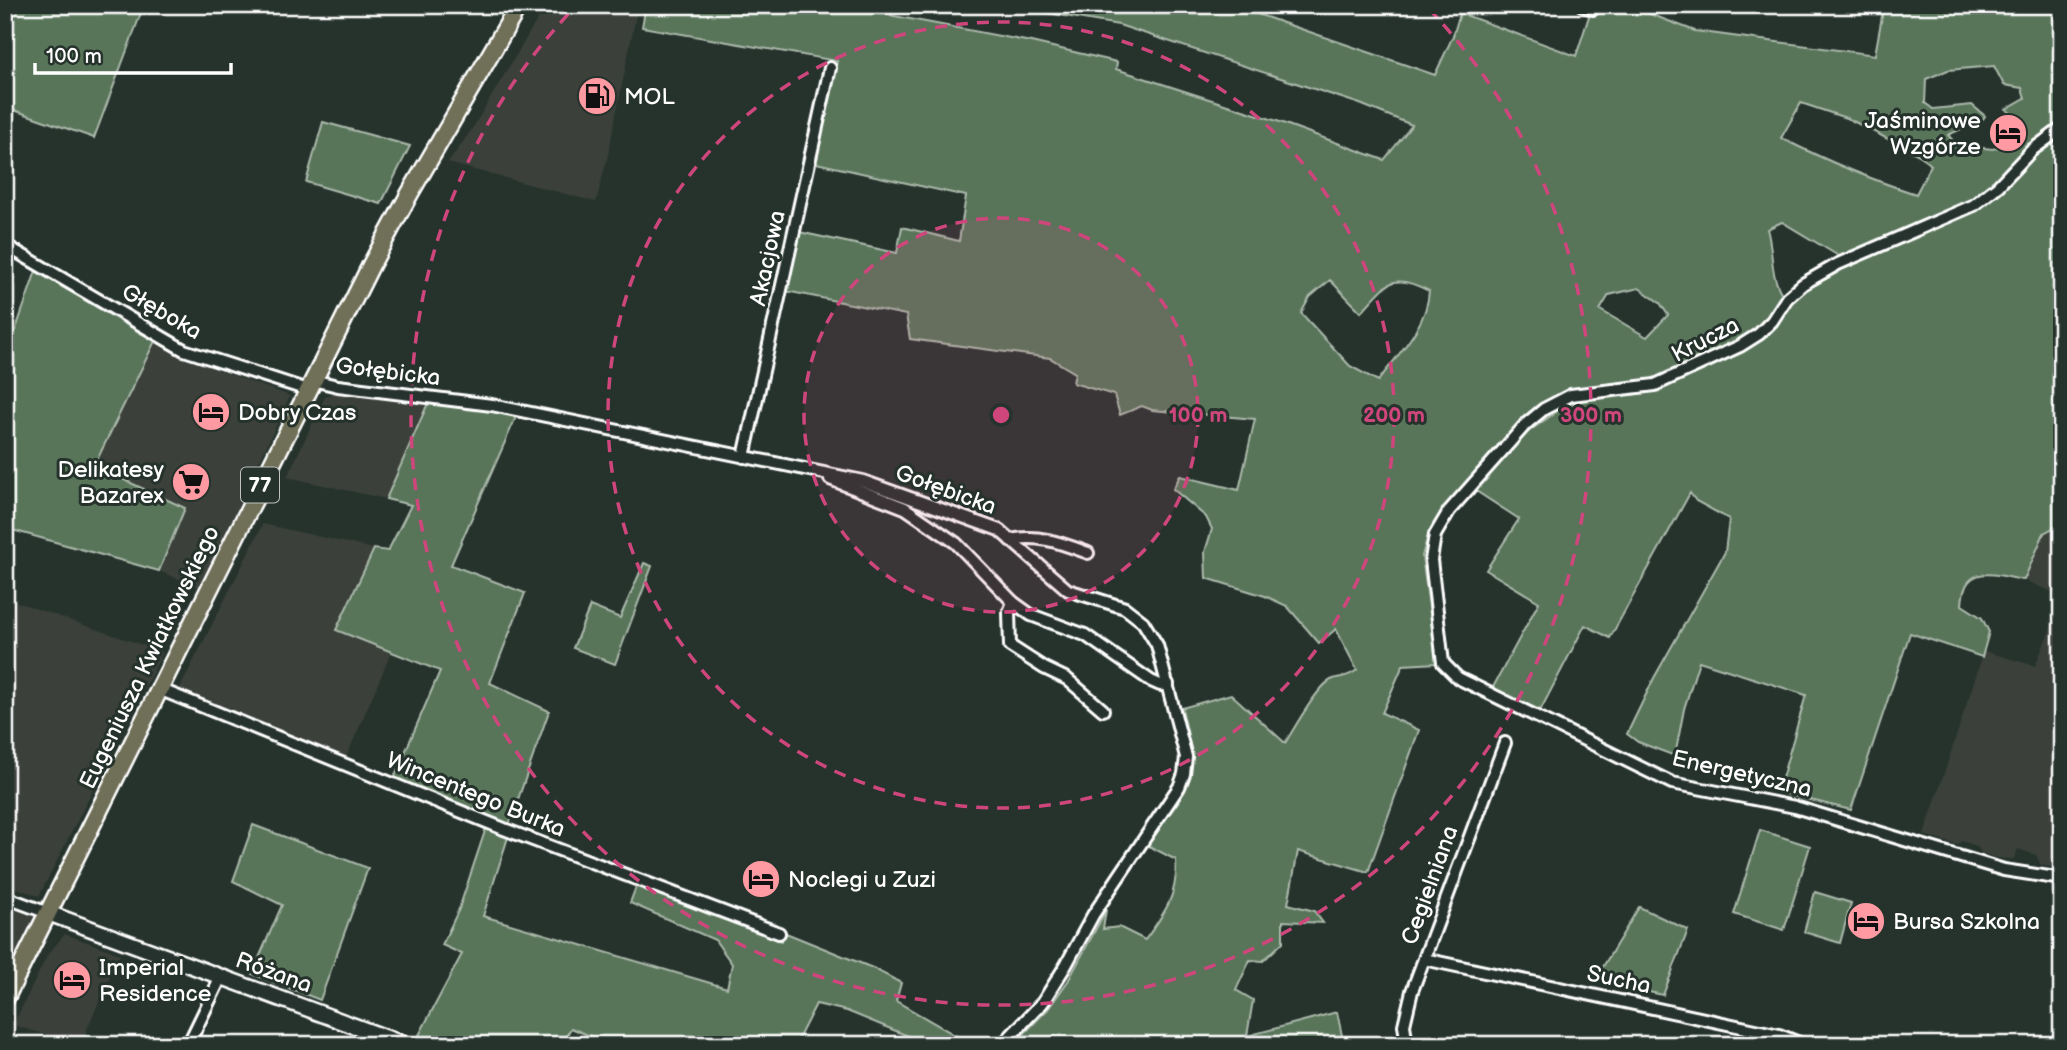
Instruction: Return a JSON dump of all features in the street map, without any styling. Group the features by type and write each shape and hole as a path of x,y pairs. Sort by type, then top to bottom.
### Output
{"main road":[{"name":"Eugeniusza Kwiatkowskiego","path":"5,999 310,385 410,193 519,5"}],"street":[{"path":"1582,5 1593,9"},
{"name":"Akacjowa","path":"744,457 830,68"},
{"name":"Krucza","path":"1438,610 1432,560 1435,534 1440,523 1515,435 1544,409 1571,395 1655,385 1740,346 1759,334 1772,321 1787,298 1803,284 1838,264 1974,205 1998,186 2032,150 2062,128"},
{"name":"Głęboka","path":"5,245 184,350 310,385"},
{"name":"Gołębicka","path":"310,385 492,405 863,481 999,530 1068,590 1125,608 1143,622 1157,645 1168,684 1186,757 1184,774 1179,787 1093,915 1044,1002 1002,1045"},
{"path":"812,470 905,508 956,543 1013,602 1031,615 1085,635 1151,681 1160,685 1168,684"},
{"path":"1010,540 1040,538 1088,553"},
{"path":"1013,602 1009,612 1010,646 1067,679 1103,710"},
{"name":"Energetyczna","path":"1438,610 1443,663 1450,672 1557,728 1672,783 1795,807 2004,870 2062,880"},
{"name":"Wincentego Burka","path":"159,689 504,829 779,933"},
{"name":"Cegielniana","path":"1406,1045 1406,1009 1505,743"},
{"path":"5,897 48,913"},
{"name":"Różana","path":"48,913 404,1044"},
{"name":"Sucha","path":"1424,960 1779,1035 1804,1045"},
{"path":"188,1045 221,977"}],"shaded area":[{"path":"546,5 638,5 596,202 448,163 472,129"},
{"path":"155,341 185,358 290,396 200,588 159,571 185,508 94,466"},
{"path":"334,392 428,403 386,499 287,477 325,397"},
{"path":"2062,523 2062,596 2024,580 2044,533"},
{"path":"263,524 374,549 336,629 391,653 345,760 178,692"},
{"path":"5,598 163,652 39,896 5,884"},
{"path":"2062,601 2062,868 2040,864 2036,855 2018,849 2014,859 1997,858 1981,853 1977,846 1968,843 1961,841 1957,845 1924,835 1984,651 2035,666"},
{"path":"5,906 35,917 5,975"},
{"path":"65,934 120,954 80,1045 13,1025 48,954"}],"green space":[{"path":"8,5 144,5 94,138 5,107 5,14"},
{"path":"646,5 808,5 840,10 847,7 1031,42 1117,62 1116,69 1277,121 1384,160 1412,125 1360,104 1119,25 999,5 1231,5 1435,75 1453,36 1460,13 1576,56 1590,13 1570,5 1626,5 1695,31 1875,55 1884,5 2062,5 2062,123 2024,151 1998,180 1960,208 1842,258 1782,222 1767,229 1776,281 1784,297 1769,320 1756,333 1657,381 1575,388 1551,398 1511,432 1477,475 1447,505 1433,524 1422,556 1437,663 1403,665 1382,713 1419,730 1368,872 1298,851 1288,904 1314,911 1323,923 1283,921 1283,942 1263,961 1250,960 1236,990 1253,1000 1247,1036 1337,1012 1344,1045 1013,1045 1048,1009 1068,981 1106,910 1103,929 1119,927 1145,940 1169,903 1175,883 1176,860 1145,844 1176,805 1189,780 1191,753 1182,708 1231,694 1285,743 1325,684 1357,670 1336,629 1319,643 1287,606 1265,596 1206,578 1205,552 1212,529 1206,517 1173,489 1180,476 1239,490 1255,419 1152,410 1142,406 1120,415 1114,395 1073,383 1075,373 1050,358 910,339 906,315 786,291 799,232 897,253 902,227 959,241 966,196 816,163 837,61 642,27","holes":["1994,66 2004,85 2022,88 2025,98 2006,109 2016,118 2027,136 1993,149 1957,145 1948,135 1985,116 1972,105 1933,109 1925,103 1926,79 1948,70","1801,103 1849,119 1921,156 1931,165 1916,194 1847,169 1781,138","1330,280 1361,312 1384,288 1397,281 1429,291 1418,327 1378,381 1350,366 1301,313 1310,297","1639,288 1660,303 1668,315 1647,337 1600,310 1609,295"]},
{"path":"323,122 410,146 381,204 306,182"},
{"path":"2062,133 2062,523 2044,533 2024,580 1982,574 1968,582 1962,605 1982,618 1989,632 1982,657 1910,633 1851,810 1778,792 1806,695 1699,661 1684,709 1675,756 1638,742 1627,734 1654,678 1725,552 1729,519 1696,501 1690,493 1610,638 1585,625 1539,713 1492,689 1539,602 1486,570 1519,519 1476,491 1517,440 1563,407 1589,398 1636,394 1661,388 1726,358 1814,280 1970,212 2028,158"},
{"path":"36,271 155,341 94,466 185,508 159,571 5,528 5,345 10,346"},
{"path":"428,403 487,410 516,417 451,565 525,593 490,683 549,711 509,825 394,778 440,671 336,630 374,549 388,551 411,505 386,499"},
{"path":"644,563 652,566 615,664 573,648 590,606 620,618"},
{"path":"253,825 368,868 320,1000 252,974 282,905 233,881"},
{"path":"487,825 509,834 483,916 727,988 732,964 715,940 630,903 637,884 781,941 786,933 875,969 901,983 896,1001 972,1045 930,1045 847,1011 816,1004 795,1045 612,1045 571,1028 561,1045 439,1045 418,1037 462,954 442,945 459,909"},
{"path":"1760,830 1810,846 1784,930 1734,914"},
{"path":"1815,892 1851,903 1840,943 1804,932"},
{"path":"1639,907 1688,930 1663,995 1595,980"}],"place":[{"name":"MOL","path":"597,96"},
{"name":"Jaśminowe Wzgórze","path":"2008,133"},
{"name":"Dobry Czas","path":"211,412"},
{"name":"Delikatesy Bazarex","path":"191,482"},
{"name":"Noclegi u Zuzi","path":"761,879"},
{"name":"Bursa Szkolna","path":"1866,921"},
{"name":"Imperial Residence","path":"72,980"}]}
